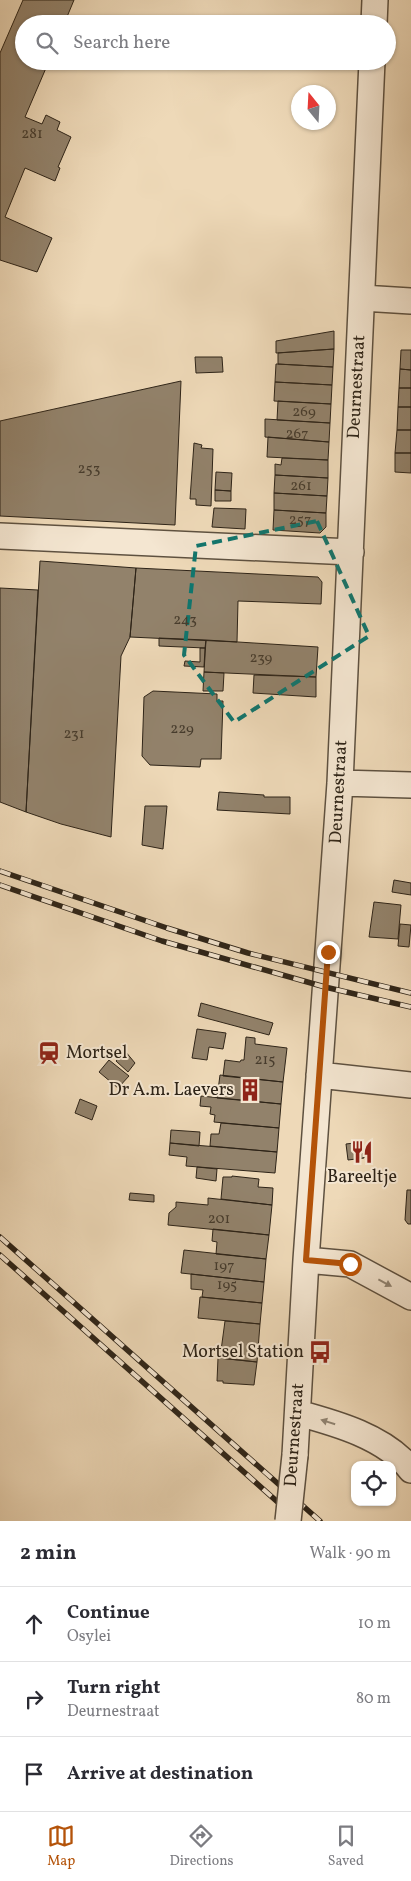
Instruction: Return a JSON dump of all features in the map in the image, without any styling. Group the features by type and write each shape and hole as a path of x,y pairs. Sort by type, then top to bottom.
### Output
{"street":[{"path":"374,15 375,0"},
{"name":"Deurnestraat","path":"288,1521 298,1413 306,1260 340,783 372,70"},
{"path":"362,298 411,301"},
{"path":"0,536 351,552"},
{"path":"340,783 411,785"},
{"path":"319,1076 411,1085"},
{"path":"306,1260 350,1264 411,1297"},
{"path":"298,1413 359,1432 392,1452 411,1470"}],"highlighted area":[{"path":"317,521 369,636 234,722 184,655 196,546"}],"building":[{"path":"23,0 74,0 68,15 16,15"},
{"path":"15,18 15,70 45,70 25,117 42,124 46,115 60,122 57,130 71,137 58,167 60,168 55,181 25,168 5,217 52,238 37,272 0,260 0,53"},
{"path":"334,331 334,349 276,353 276,341"},
{"path":"334,349 333,367 278,364 278,353"},
{"path":"401,350 411,350 411,370 400,369"},
{"path":"195,357 222,357 223,372 196,373"},
{"path":"276,364 333,367 332,385 275,382"},
{"path":"400,369 411,370 411,388 399,388"},
{"path":"181,381 175,525 0,516 0,421"},
{"path":"275,382 332,385 331,404 274,401"},
{"path":"399,388 411,388 411,407 398,407"},
{"path":"278,401 331,404 330,423 277,420"},
{"path":"398,407 411,407 411,430 397,430"},
{"path":"265,419 330,423 329,442 265,437"},
{"path":"397,430 411,430 411,453 395,453"},
{"path":"268,437 329,442 328,460 267,457"},
{"path":"194,443 202,445 201,448 213,449 211,506 196,505 196,499 190,499"},
{"path":"395,453 411,453 411,473 395,472"},
{"path":"282,458 328,460 328,478 275,475 275,464 281,465"},
{"path":"216,472 232,473 231,491 215,490"},
{"path":"275,475 328,478 327,496 274,493"},
{"path":"215,490 231,491 231,501 215,501"},
{"path":"274,493 327,496 326,513 274,510"},
{"path":"214,508 246,509 245,529 212,527"},
{"path":"274,510 326,513 326,527 320,533 273,530"},
{"path":"40,561 136,568 130,637 121,656 111,837 61,824 26,812"},
{"path":"136,568 318,577 322,582 321,604 238,601 237,642 130,637"},
{"path":"0,588 38,590 26,812 0,802"},
{"path":"159,638 206,640 205,648 159,646"},
{"path":"206,640 318,647 316,677 204,672"},
{"path":"200,648 205,648 204,667 184,666 185,661 200,662"},
{"path":"204,672 224,673 223,691 203,691"},
{"path":"254,675 316,677 316,697 253,693"},
{"path":"153,691 217,694 217,701 223,701 221,759 201,759 200,767 150,765 142,756 144,697"},
{"path":"219,792 264,795 264,797 290,797 290,814 217,810"},
{"path":"145,806 167,806 163,849 142,845"},
{"path":"394,880 411,883 411,895 392,892"},
{"path":"374,902 401,905 398,939 369,937"},
{"path":"400,924 411,925 409,947 398,946"},
{"path":"201,1003 273,1023 269,1035 198,1016"},
{"path":"197,1029 226,1033 223,1049 209,1047 207,1060 192,1058"},
{"path":"246,1037 255,1038 255,1044 287,1048 283,1082 223,1076 225,1060 240,1062 244,1060"},
{"path":"125,1051 135,1063 128,1072 116,1061"},
{"path":"109,1060 129,1076 118,1088 99,1072"},
{"name":"Dr A.m. Laevers","path":"220,1075 283,1082 281,1104 217,1098"},
{"path":"201,1096 281,1104 279,1128 214,1122 215,1115 210,1114 211,1107 200,1106"},
{"path":"80,1099 97,1106 92,1120 75,1113"},
{"path":"221,1123 279,1128 277,1152 210,1146 211,1134 219,1134"},
{"path":"171,1130 200,1132 199,1146 170,1143"},
{"path":"362,1142 364,1158 348,1160 346,1144"},
{"path":"170,1143 277,1152 275,1173 186,1166 187,1157 169,1155"},
{"path":"197,1167 217,1169 216,1181 196,1178"},
{"path":"223,1177 259,1179 258,1187 273,1188 272,1205 221,1199"},
{"path":"407,1190 411,1190 411,1224 408,1224 405,1220"},
{"path":"130,1193 154,1195 154,1202 129,1200"},
{"path":"208,1198 272,1205 269,1235 168,1225 169,1213 176,1207 176,1202 208,1205"},
{"path":"213,1229 269,1235 266,1259 216,1254 217,1242 212,1241"},
{"path":"184,1250 266,1259 264,1282 181,1273"},
{"path":"191,1274 264,1282 262,1303 202,1297 203,1290 191,1289"},
{"path":"200,1297 262,1303 260,1324 198,1318"},
{"path":"225,1321 260,1324 257,1362 220,1358"},
{"path":"218,1358 257,1362 254,1385 217,1381"}],"railway":[{"path":"0,871 167,928 248,953 411,993"},
{"path":"0,885 162,941 325,987 411,1007"},
{"path":"0,1237 320,1521"},
{"path":"0,1255 299,1521"}],"place":[{"name":"Mortsel","path":"49,1053"},
{"name":"Dr A.m. Laevers","path":"250,1090"},
{"name":"Bareeltje","path":"362,1152"},
{"name":"Mortsel Station","path":"320,1352"}],"route":[{"path":"328,952 306,1260 350,1264"}]}
